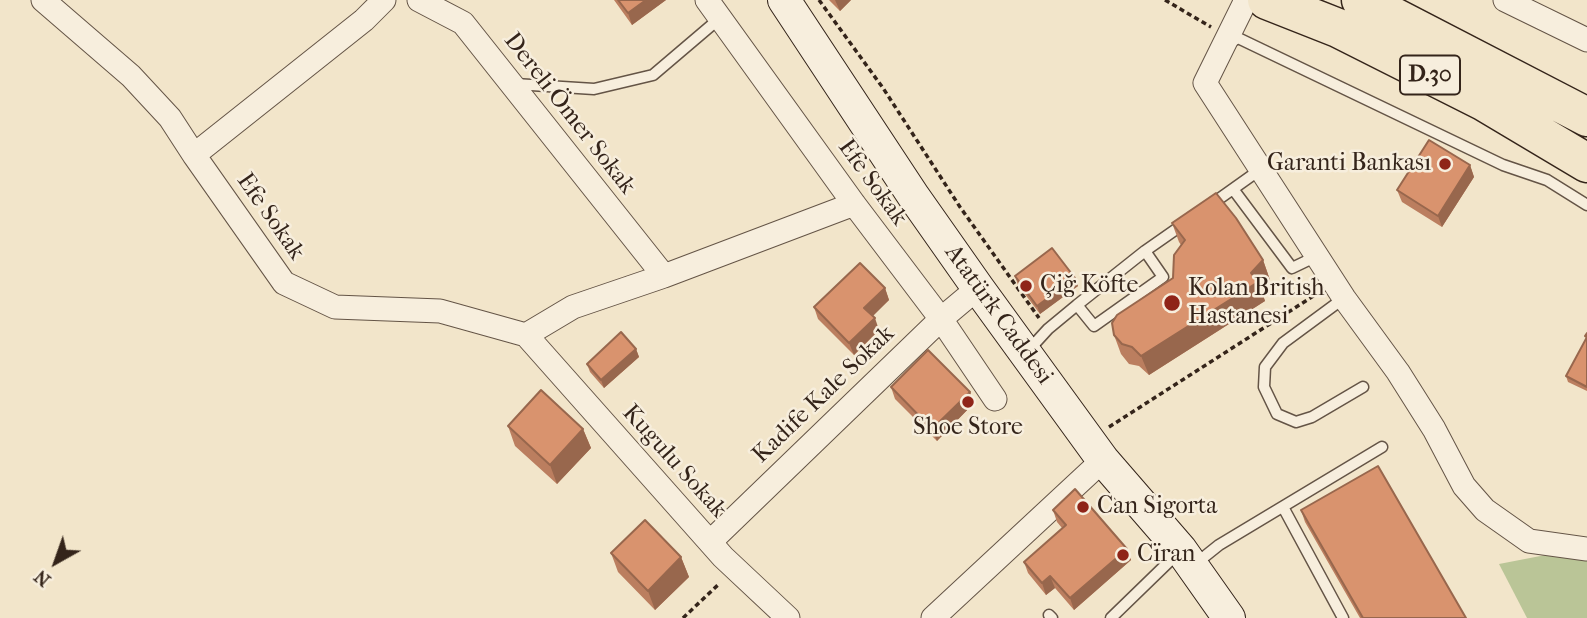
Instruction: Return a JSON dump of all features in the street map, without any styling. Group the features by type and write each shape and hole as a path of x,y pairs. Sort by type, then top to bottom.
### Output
{"highway":[{"name":"D.30","path":"1267,0 1338,28 1483,101 1587,163"},
{"name":"D.30","path":"1363,0 1587,117"}],"main road":[{"name":"Atatürk Caddesi","path":"784,0 914,197 1025,354 1096,450 1187,558 1229,618"}],"street":[{"name":"Efe Sokak","path":"43,0 131,76 170,118 284,283 335,307 440,312 526,335"},
{"path":"194,155 364,20 384,0"},
{"name":"Dereli Ömer Sokak","path":"419,0 463,23 664,276"},
{"path":"1246,0 1205,83 1339,290 1398,372 1434,429 1464,486 1485,510 1530,541 1587,550"},
{"path":"1505,0 1587,40"},
{"name":"Efe Sokak","path":"713,9 941,319 995,399"},
{"path":"526,335 573,307 664,276 854,204"},
{"name":"Kadife Kale Sokak","path":"710,542 941,319 978,288"},
{"name":"Kugulu Sokak","path":"526,335 710,542 788,618"},
{"path":"933,618 1096,450"}],"lane":[{"path":"511,84 594,89 653,75 713,9"},
{"path":"1226,41 1238,38 1503,165 1547,180 1587,205"},
{"path":"1200,212 1261,169"},
{"path":"1233,189 1292,268 1317,256"},
{"path":"1025,354 1048,329 1077,305 1189,220"},
{"path":"1077,305 1094,326 1163,278 1145,251"},
{"path":"1339,290 1283,343 1265,367 1264,387 1277,414 1296,422 1312,417 1363,387"},
{"path":"1111,618 1187,558 1219,545 1382,447"},
{"path":"1283,507 1343,618"}],"path":[{"path":"820,0 884,88 960,207 1048,329"},
{"path":"1165,0 1226,41"},
{"path":"1096,450 1339,290"},
{"path":"683,618 735,569"}],"green space":[{"path":"1587,547 1587,618 1527,618 1499,564"}],"building":[{"path":"618,0 646,0 628,13"},
{"path":"1429,140 1470,165 1438,216 1397,190"},
{"path":"1216,193 1263,260 1251,273 1258,282 1141,356 1132,347 1122,344 1114,335 1112,323 1117,315 1173,278 1174,255 1185,240 1172,223"},
{"path":"1052,248 1075,278 1037,306 1015,276"},
{"path":"860,263 885,288 864,308 875,318 849,343 814,307"},
{"path":"621,332 636,349 601,380 587,364"},
{"path":"1587,337 1587,387 1566,376"},
{"path":"928,350 970,392 932,429 891,387"},
{"path":"541,390 583,429 550,465 508,426"},
{"path":"1378,466 1466,618 1363,618 1301,510"},
{"path":"1075,489 1127,549 1070,598 1050,576 1042,583 1024,562 1066,525 1053,510"},
{"path":"645,520 681,557 648,591 611,553"}],"place":[{"name":"Garanti Bankası","path":"1445,164"},
{"name":"Çiğ Köfte","path":"1026,286"},
{"name":"Kolan British Hastanesi","path":"1172,303"},
{"name":"Shoe Store","path":"968,402"},
{"name":"Can Sigorta","path":"1083,507"},
{"name":"Cïran","path":"1123,555"}]}
